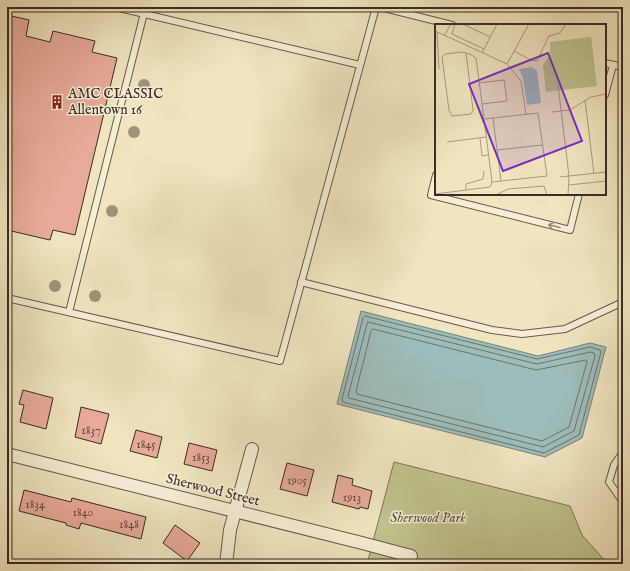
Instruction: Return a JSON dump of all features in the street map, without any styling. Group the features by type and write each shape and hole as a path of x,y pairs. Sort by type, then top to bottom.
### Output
{"street":[{"path":"226,564 230,530 252,450"},
{"name":"Sherwood Street","path":"7,454 411,556"}],"lane":[{"path":"115,7 360,65"},
{"path":"7,298 280,361 376,7"},
{"path":"380,7 448,24"},
{"path":"69,312 144,14"},
{"path":"606,63 623,67"},
{"path":"606,91 613,65"},
{"path":"435,179 431,195 570,230 579,195"},
{"path":"301,282 492,330 522,334 565,329 623,302"},
{"path":"623,452 614,465 609,482 623,502"}],"green space":[{"name":"Sherwood Park","path":"394,462 570,506 582,535 608,564 367,564"}],"water":[{"path":"361,311 538,356 590,343 606,347 582,438 545,457 337,404"}],"building":[{"name":"AMC CLASSIC Allentown 16","path":"7,15 29,20 26,36 50,42 53,31 95,41 92,52 117,58 75,235 53,230 50,240 7,230"},
{"path":"23,390 53,398 46,429 20,422 24,405 19,404"},
{"path":"81,407 109,414 101,444 75,437"},
{"path":"136,430 162,437 157,458 130,451"},
{"path":"189,443 217,450 212,471 184,464"},
{"path":"287,463 314,470 307,496 280,489"},
{"path":"338,475 353,479 352,485 372,491 368,509 360,507 359,509 332,502"},
{"path":"24,490 71,502 72,498 146,517 141,539 81,523 79,529 66,525 66,523 19,511"},
{"path":"175,525 200,543 187,561 163,543"}],"place":[{"name":"AMC CLASSIC Allentown 16","path":"57,102"}]}
